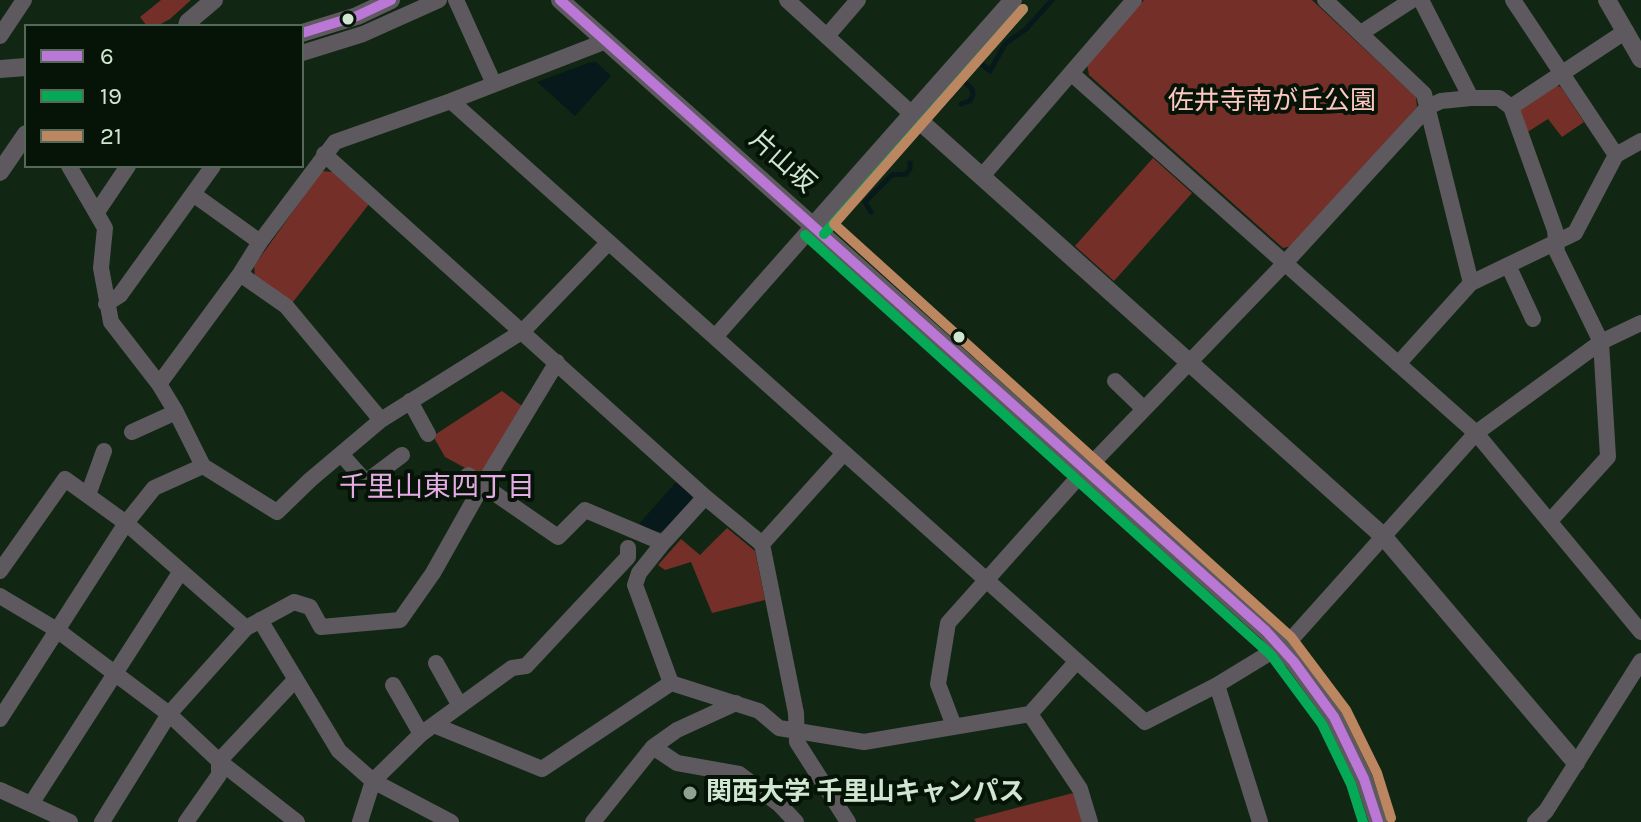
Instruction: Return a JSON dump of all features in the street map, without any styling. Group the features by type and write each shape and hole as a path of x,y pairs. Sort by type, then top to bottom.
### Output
{"street":[{"path":"188,24 214,0"},
{"path":"304,32 357,16 391,0"},
{"path":"304,52 363,34 439,0"},
{"path":"456,0 494,84"},
{"name":"片山坂","path":"560,0 1281,646 1334,717 1364,779 1378,822"},
{"path":"787,0 1383,536 1576,763"},
{"path":"827,36 858,0"},
{"path":"715,337 1013,0"},
{"path":"983,175 1134,0"},
{"path":"1325,0 1424,94 1471,283"},
{"path":"1361,33 1412,0"},
{"path":"1421,0 1471,98"},
{"path":"1513,0 1616,155"},
{"path":"1607,0 1641,59"},
{"path":"0,36 20,1"},
{"path":"1511,107 1626,31"},
{"path":"159,384 335,142 606,41"},
{"path":"0,69 24,67"},
{"path":"1071,73 1476,433 1641,632"},
{"path":"954,726 938,684 948,623 1086,469 1285,263 1428,107 1441,101 1499,98 1511,107 1555,230 1557,252 1601,342 1608,457 1550,521"},
{"path":"451,101 1145,722 1217,685 1296,634 1476,433 1601,342 1641,323"},
{"path":"0,172 24,137"},
{"path":"1398,364 1471,283 1575,233 1616,155 1641,141"},
{"path":"324,154 705,497 762,544 796,713 797,742 848,822"},
{"path":"70,168 105,228 101,268 111,322 159,384 203,466 277,512 381,420 523,331 608,243"},
{"path":"97,212 127,168"},
{"path":"106,304 120,295 212,168"},
{"path":"193,194 260,242"},
{"path":"1508,265 1533,319"},
{"path":"240,274 286,306 381,420"},
{"path":"102,822 169,714 253,624 294,602 310,607 321,627 400,620 433,573 557,362"},
{"path":"1115,381 1144,409"},
{"path":"410,401 428,434"},
{"path":"132,432 176,412"},
{"path":"88,495 104,451"},
{"path":"762,544 844,453"},
{"path":"341,454 366,482 402,455"},
{"path":"0,719 126,523 154,488 203,466"},
{"path":"468,475 558,537 585,510 663,543"},
{"path":"0,571 65,479 126,523 181,571 253,624 295,680 339,751 373,781 451,822"},
{"path":"671,683 635,585 639,573 705,497"},
{"path":"360,822 373,781 427,729 512,668 526,666 628,557 628,548"},
{"path":"31,804 181,571"},
{"path":"0,596 57,630 169,714 219,761 297,822"},
{"path":"671,683 759,711 779,728 864,742 1030,714 1077,661"},
{"path":"1535,822 1546,811 1641,661"},
{"path":"436,663 460,706"},
{"path":"186,822 219,775 219,761 295,680"},
{"path":"393,685 427,729 542,769 671,683"},
{"path":"1217,685 1260,822"},
{"path":"593,822 653,747 677,730 736,703"},
{"path":"1030,714 1080,789 1090,822"},
{"path":"653,747 677,763 739,774 779,804 796,822"},
{"path":"0,790 70,822"}],"green space":[{"path":"161,0 191,0 161,24 145,24 140,17"},
{"name":"佐井寺南が丘公園","path":"1144,0 1312,0 1416,97 1417,107 1292,246 1283,248 1089,75 1087,64"},
{"path":"1554,85 1561,87 1584,122 1562,137 1548,119 1526,133 1519,114 1520,107"},
{"path":"1153,158 1192,193 1114,281 1075,246"},
{"path":"322,171 333,172 369,204 293,302 255,277 254,266"},
{"path":"502,391 522,406 480,476 445,457 433,436"},
{"path":"727,528 755,551 765,600 712,613 691,562 665,570 658,565 681,539 700,555"},
{"path":"1073,793 1082,822 976,822 974,819"}],"shaded area":[{"path":"596,62 611,76 575,116 537,82 588,63"},
{"path":"677,481 691,492 692,501 666,530 656,532 639,524"}],"waterway":[{"path":"953,89 976,59 990,71 1005,44 1026,29 1052,0"},
{"path":"960,77 972,89 973,95 970,101 961,104"},
{"path":"871,212 865,202 892,175 906,174 910,163"}],"transit line":[{"name":"6","path":"304,32 357,16 391,0"},
{"name":"6","path":"560,0 1266,631 1294,662 1334,717 1364,779 1378,822"},
{"name":"19","path":"824,234 1023,9"},
{"name":"21","path":"1023,9 834,224 1291,637 1346,710 1377,773 1391,818"},
{"name":"19","path":"805,235 1271,655 1322,724 1351,784 1363,822"}],"place":[{"name":"関西大学 千里山キャンパス","path":"690,793"}],"district":[{"name":"千里山東四丁目","path":"437,488"}]}
